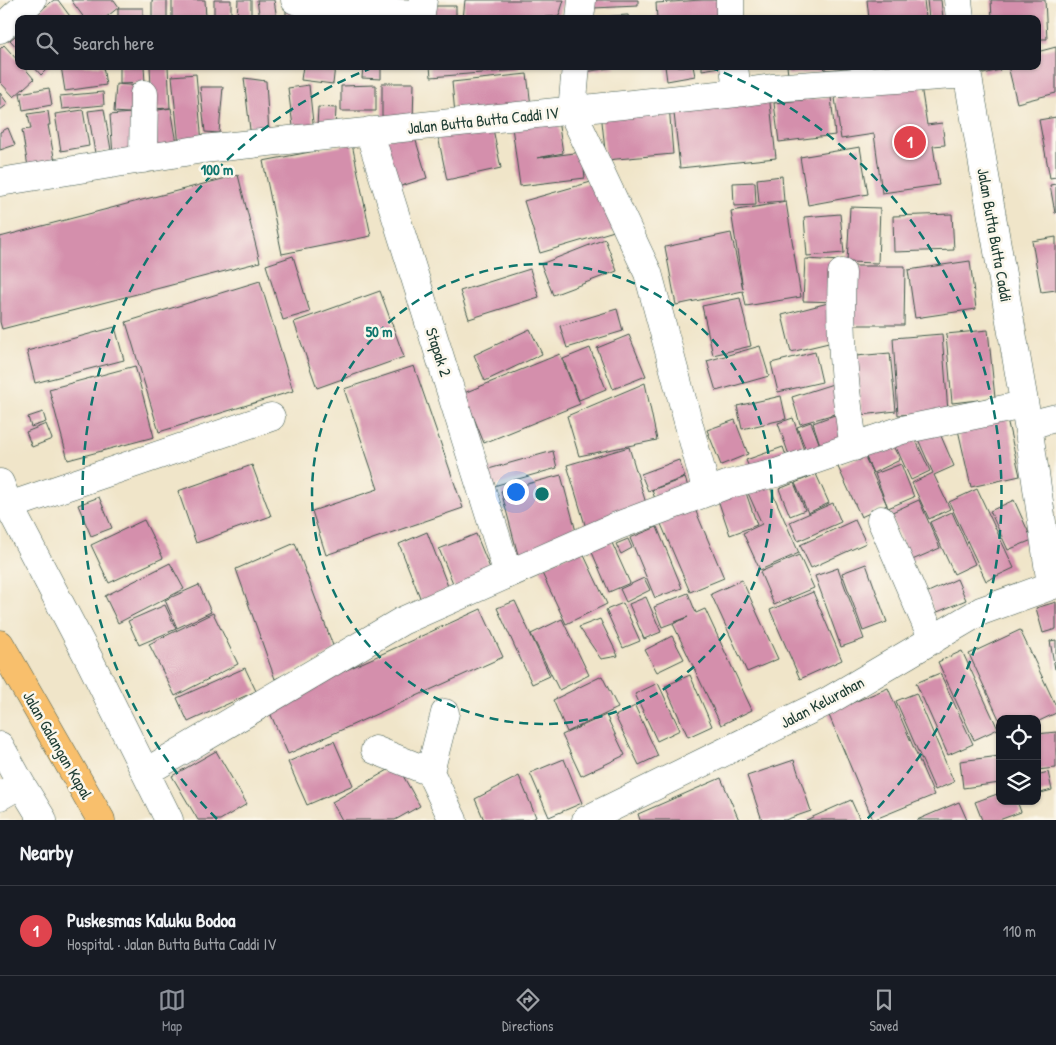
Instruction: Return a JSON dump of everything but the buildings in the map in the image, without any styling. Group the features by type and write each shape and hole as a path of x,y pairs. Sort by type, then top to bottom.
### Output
{"main road":[{"name":"Jalan Galangan Kapal","path":"0,644 50,728 101,820"}],"street":[{"path":"15,15 32,0"},
{"path":"295,0 320,10 421,14 423,0"},
{"path":"580,15 582,0"},
{"path":"730,0 730,15"},
{"path":"958,0 960,15"},
{"path":"0,29 15,15"},
{"path":"576,70 572,111 648,272 707,492"},
{"path":"734,70 737,94"},
{"name":"Jalan Butta Butta Caddi IV","path":"0,182 203,149 737,94 772,88 967,70"},
{"name":"Jalan Butta Butta Caddi","path":"967,70 1053,584"},
{"path":"143,158 144,94"},
{"name":"Stapak 2","path":"369,131 508,574"},
{"path":"842,273 841,347 854,447"},
{"path":"146,772 402,621 617,526 729,484 770,475 902,430 1026,415 1056,418"},
{"path":"169,820 5,494 271,417"},
{"path":"881,520 933,640"},
{"name":"Jalan Kelurahan","path":"586,820 629,810 828,701 981,611 1053,584"},
{"path":"445,713 430,772 453,820"},
{"path":"0,746 10,790 43,820"},
{"path":"375,750 430,772"}],"place":[{"name":"Puskesmas Kaluku Bodoa","path":"910,142"}]}
